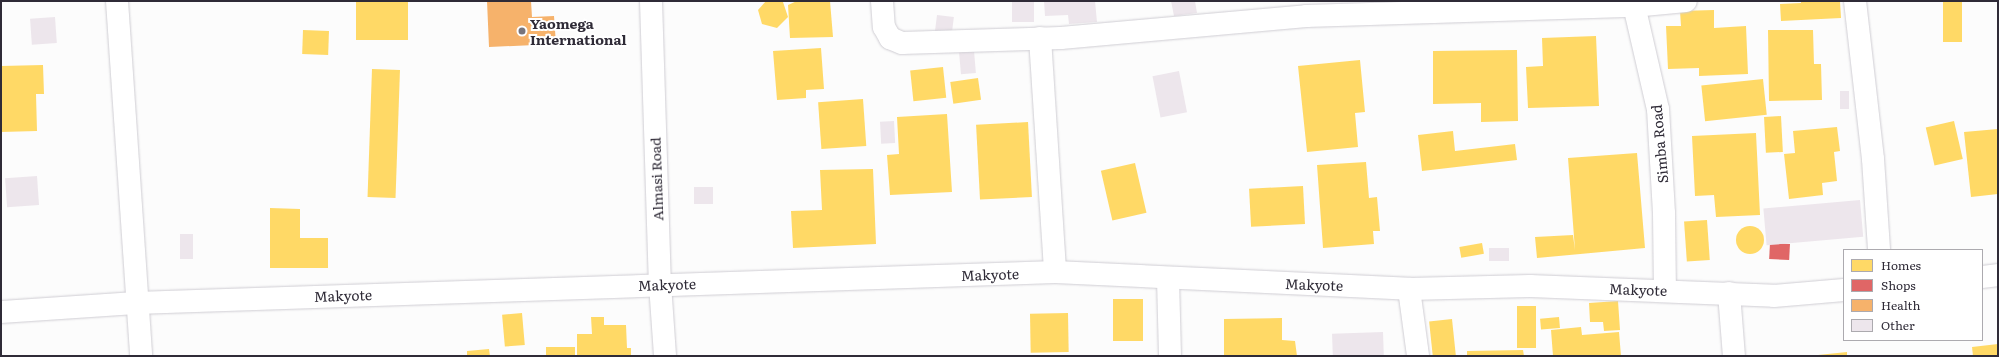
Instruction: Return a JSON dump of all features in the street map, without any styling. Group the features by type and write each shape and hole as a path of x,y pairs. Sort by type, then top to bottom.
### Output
{"street":[{"path":"117,1 136,303 141,356"},
{"name":"Almasi Road","path":"651,1 660,284 665,356"},
{"path":"882,1 884,27 890,38 902,43 1040,38 1306,16 1686,1"},
{"path":"1855,1 1873,159 1878,249"},
{"name":"Simba Road","path":"1633,3 1658,109 1664,213 1665,290"},
{"path":"1040,38 1055,272"},
{"name":"Makyote","path":"1,312 136,303 660,284 1055,272 1168,279 1409,289 1530,286 1665,290 1774,296 1843,290"},
{"path":"1983,277 1998,275"},
{"path":"1168,279 1170,356"},
{"path":"1409,289 1418,356"},
{"path":"1729,294 1734,356"}],"building: Homes":[{"path":"356,1 408,1 408,40 356,40"},
{"path":"766,1 783,2 788,17 777,28 762,24 758,10"},
{"path":"797,1 830,1 833,37 790,38 788,5"},
{"path":"1801,1 1840,1 1841,18 1781,21 1780,4 1801,3"},
{"path":"1943,1 1962,1 1962,42 1943,42"},
{"path":"1714,10 1714,28 1746,26 1748,74 1699,76 1699,68 1668,69 1666,26 1681,26 1680,11"},
{"path":"303,30 329,31 328,55 302,54"},
{"path":"1768,30 1813,30 1814,64 1821,64 1822,100 1769,101"},
{"path":"1596,36 1599,106 1528,108 1526,67 1543,66 1542,38"},
{"path":"821,48 824,89 806,90 806,98 777,100 773,51"},
{"path":"1517,50 1518,121 1481,122 1481,103 1433,104 1433,51"},
{"path":"1360,60 1365,112 1355,113 1358,147 1307,152 1298,66"},
{"path":"43,65 44,94 36,94 37,131 1,132 1,66"},
{"path":"943,67 946,98 913,101 910,70"},
{"path":"372,69 400,70 396,198 368,197"},
{"path":"978,78 981,100 953,104 950,82"},
{"path":"1763,79 1767,115 1705,121 1701,85"},
{"path":"863,99 866,146 821,149 818,102"},
{"path":"947,114 952,192 890,195 887,155 899,154 897,117"},
{"path":"1781,116 1783,152 1766,153 1764,117"},
{"path":"1954,121 1963,159 1935,166 1926,128"},
{"path":"1028,122 1032,197 980,200 976,125"},
{"path":"1837,127 1840,151 1834,152 1837,181 1822,183 1823,195 1789,199 1784,154 1795,153 1793,131"},
{"path":"1998,129 1998,194 1971,197 1964,132"},
{"path":"1453,131 1455,151 1515,144 1517,160 1422,171 1418,135"},
{"path":"1756,133 1760,215 1716,217 1714,195 1695,196 1692,136"},
{"path":"1637,153 1645,248 1537,258 1535,237 1573,235 1575,250 1568,158"},
{"path":"1366,162 1369,198 1377,197 1380,231 1373,231 1374,244 1323,248 1317,165"},
{"path":"1135,163 1146,213 1112,221 1101,171"},
{"path":"873,169 876,244 793,248 791,211 822,210 820,170"},
{"path":"1303,186 1305,224 1251,227 1249,189"},
{"path":"270,208 300,209 300,238 328,238 328,268 270,268"},
{"path":"1707,220 1710,260 1687,262 1684,222"},
{"path":"1750,226 1760,230 1764,240 1760,250 1750,254 1740,250 1736,240 1740,230"},
{"path":"1482,243 1484,254 1461,258 1459,247"},
{"path":"1113,299 1143,299 1143,341 1113,341"},
{"path":"1618,301 1620,330 1604,331 1603,322 1590,322 1589,303"},
{"path":"1517,306 1536,306 1536,348 1517,348"},
{"path":"522,313 525,345 505,347 502,315"},
{"path":"1068,313 1069,352 1031,353 1030,314"},
{"path":"591,317 604,317 604,325 626,325 627,348 631,348 631,356 577,356 577,334 592,334"},
{"path":"1559,317 1560,328 1541,330 1540,319"},
{"path":"1282,318 1282,340 1295,341 1297,356 1224,356 1224,319"},
{"path":"1452,319 1456,356 1433,356 1429,321"},
{"path":"1581,327 1582,335 1619,332 1621,356 1553,356 1551,330"},
{"path":"1998,344 1998,356 1973,356 1972,347"},
{"path":"546,347 575,347 575,356 546,356"},
{"path":"489,349 490,356 467,356 467,351"},
{"path":"1523,350 1524,356 1467,356 1467,351"},
{"path":"1847,352 1847,356 1818,356 1818,355"}],"building: Shops":[{"path":"1770,243 1790,244 1789,260 1769,259"}],"building: Health":[{"name":"Yaomega International","path":"487,1 531,1 532,17 554,16 556,44 489,47"}],"building: Other":[{"path":"1012,1 1034,1 1034,22 1012,22"},
{"path":"1044,1 1095,1 1097,22 1069,24 1068,15 1045,16"},
{"path":"1171,1 1195,1 1197,13 1174,16"},
{"path":"937,15 954,17 952,34 935,32"},
{"path":"55,17 57,43 32,45 30,19"},
{"path":"974,51 976,73 961,74 959,52"},
{"path":"1179,71 1187,112 1161,117 1152,76"},
{"path":"1840,91 1849,91 1849,109 1840,109"},
{"path":"894,121 895,143 881,144 880,122"},
{"path":"37,176 39,205 7,207 5,178"},
{"path":"694,187 713,187 713,204 694,204"},
{"path":"1860,200 1863,237 1767,245 1763,208"},
{"path":"180,234 193,234 193,259 180,259"},
{"path":"1489,248 1509,248 1509,261 1489,261"},
{"path":"1383,332 1384,356 1333,356 1332,334"}],"place":[{"name":"Yaomega International","path":"522,31"}]}
